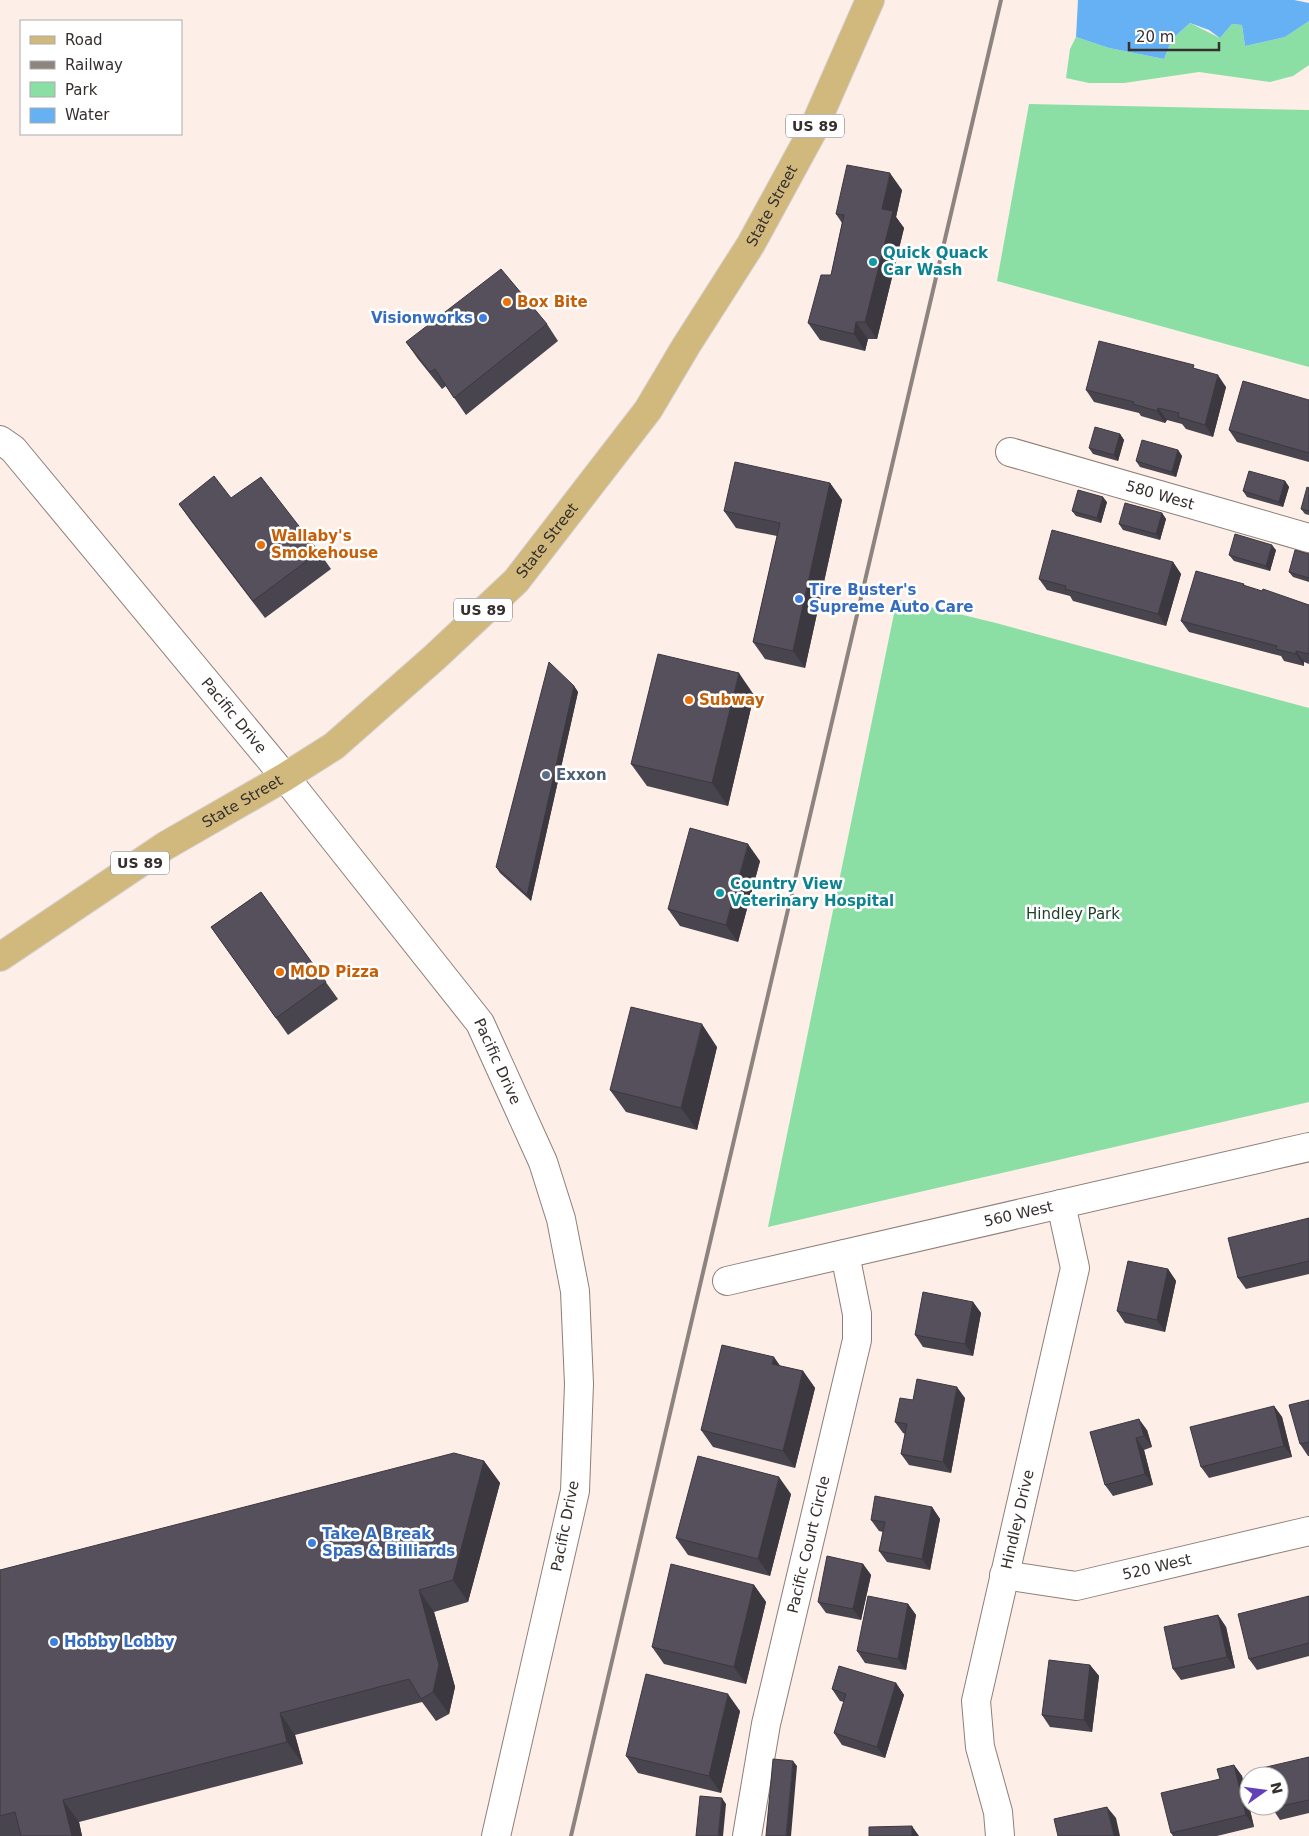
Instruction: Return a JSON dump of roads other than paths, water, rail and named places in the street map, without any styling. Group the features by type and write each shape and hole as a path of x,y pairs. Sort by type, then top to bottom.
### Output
{"main road":[{"name":"State Street","path":"0,957 165,846 285,777 334,746 435,657 516,581 648,410 751,244 812,132 870,0"}],"street":[{"name":"Pacific Drive","path":"0,440 13,449 285,777 480,1023 543,1162 563,1228 575,1291 579,1384 575,1491 496,1836"},
{"name":"580 West","path":"1010,452 1309,538"},
{"name":"560 West","path":"727,1281 1309,1147"},
{"name":"Hindley Drive","path":"1000,1836 998,1812 980,1747 976,1701 1075,1268 1061,1204"},
{"name":"Pacific Court Circle","path":"747,1836 766,1724 857,1340 857,1314 845,1254"},
{"name":"520 West","path":"1004,1575 1076,1586 1309,1531"}],"water":[{"path":"1078,0 1294,0 1309,3 1309,21 1285,37 1245,46 1242,25 1232,24 1220,38 1209,30 1190,23 1172,39 1164,59 1109,48 1076,37"}],"railway":[{"path":"571,1836 1001,0"}],"place":[{"name":"Quick Quack Car Wash","path":"873,262"},
{"name":"Box Bite","path":"507,302"},
{"name":"Visionworks","path":"483,318"},
{"name":"Wallaby's Smokehouse","path":"261,545"},
{"name":"Tire Buster's Supreme Auto Care","path":"799,599"},
{"name":"Subway","path":"689,700"},
{"name":"Exxon","path":"546,775"},
{"name":"Country View Veterinary Hospital","path":"720,893"},
{"name":"MOD Pizza","path":"280,972"},
{"name":"Take A Break Spas & Billiards","path":"312,1543"},
{"name":"Hobby Lobby","path":"54,1642"}],"park label":[{"name":"Hindley Park","path":"1073,914"}]}
